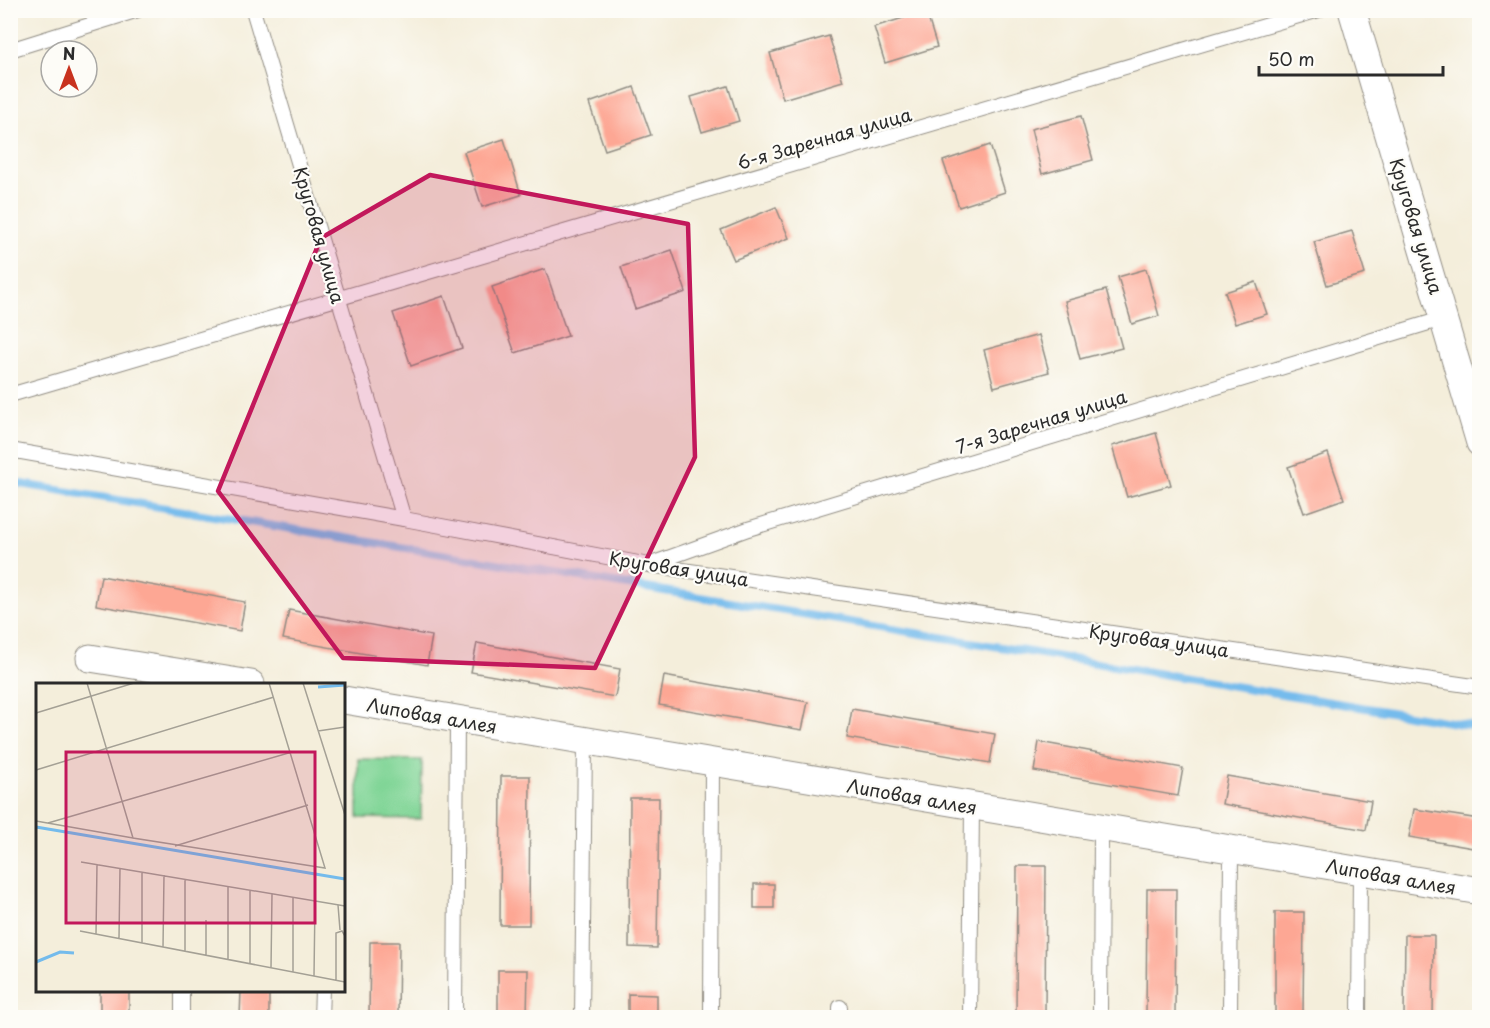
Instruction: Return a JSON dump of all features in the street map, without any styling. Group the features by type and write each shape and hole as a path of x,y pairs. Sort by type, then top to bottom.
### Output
{"street":[{"name":"Круговая улица","path":"1352,10 1445,318 1479,443"},
{"path":"90,657 184,679 238,683"},
{"name":"Липовая аллея","path":"345,700 1479,891"}],"lane":[{"path":"10,50 138,10"},
{"name":"Круговая улица","path":"253,10 404,519 649,565 1479,687"},
{"name":"6-я Заречная улица","path":"10,395 1318,10"},
{"name":"7-я Заречная улица","path":"649,565 747,529 1445,318"},
{"path":"10,450 404,519"},
{"path":"455,1017 457,719"},
{"path":"582,1017 585,741"},
{"path":"711,1017 712,762"},
{"path":"970,1017 972,806"},
{"path":"1100,1017 1101,828"},
{"path":"1230,1017 1231,849"},
{"path":"1359,1017 1360,871"},
{"path":"182,992 182,1017"},
{"path":"321,1017 322,992"}],"highlighted area":[{"path":"430,175 688,224 695,457 595,668 343,658 218,491 321,238"}],"green space":[{"path":"358,759 422,760 421,819 358,818"}],"building":[{"path":"926,11 937,47 885,63 874,27"},
{"path":"829,36 843,81 783,99 770,53"},
{"path":"728,86 739,121 702,132 691,97"},
{"path":"634,87 651,135 605,150 589,103"},
{"path":"1081,116 1093,160 1042,174 1031,129"},
{"path":"504,139 521,195 482,207 464,152"},
{"path":"990,145 1005,192 959,207 943,161"},
{"path":"776,207 789,238 734,260 721,230"},
{"path":"1352,231 1365,274 1327,285 1314,242"},
{"path":"672,250 686,292 635,309 621,267"},
{"path":"545,269 568,336 515,353 492,287"},
{"path":"1146,269 1159,316 1132,324 1118,277"},
{"path":"1256,282 1267,314 1235,324 1225,292"},
{"path":"1106,290 1122,348 1080,359 1065,301"},
{"path":"444,296 462,348 411,366 393,313"},
{"path":"1039,335 1049,372 994,387 984,350"},
{"path":"1156,433 1171,485 1127,497 1112,446"},
{"path":"1328,453 1344,499 1304,513 1288,467"},
{"path":"101,576 245,602 240,631 96,605"},
{"path":"289,610 432,636 427,665 283,639"},
{"path":"477,643 620,669 615,697 471,672"},
{"path":"664,676 808,702 802,730 659,705"},
{"path":"852,709 995,734 990,763 847,738"},
{"path":"1039,742 1183,768 1178,796 1034,771"},
{"path":"501,776 530,776 529,925 500,925"},
{"path":"1227,776 1371,801 1366,830 1222,804"},
{"path":"630,798 659,798 657,948 629,947"},
{"path":"1414,809 1479,819 1479,849 1409,837"},
{"path":"1017,866 1046,866 1045,1016 1016,1015"},
{"path":"754,884 774,884 774,908 754,908"},
{"path":"1147,889 1176,889 1175,1017 1146,1017"},
{"path":"1275,912 1304,912 1303,1017 1275,1017"},
{"path":"1405,935 1434,935 1433,1017 1404,1017"},
{"path":"370,942 399,942 398,1017 369,1017"},
{"path":"498,970 528,970 527,1017 498,1017"},
{"path":"100,992 129,992 129,1017 100,1017"},
{"path":"241,992 269,992 269,1017 240,1017"},
{"path":"628,994 657,995 657,1017 628,1017"}],"waterway":[{"path":"10,482 1480,727"}]}
